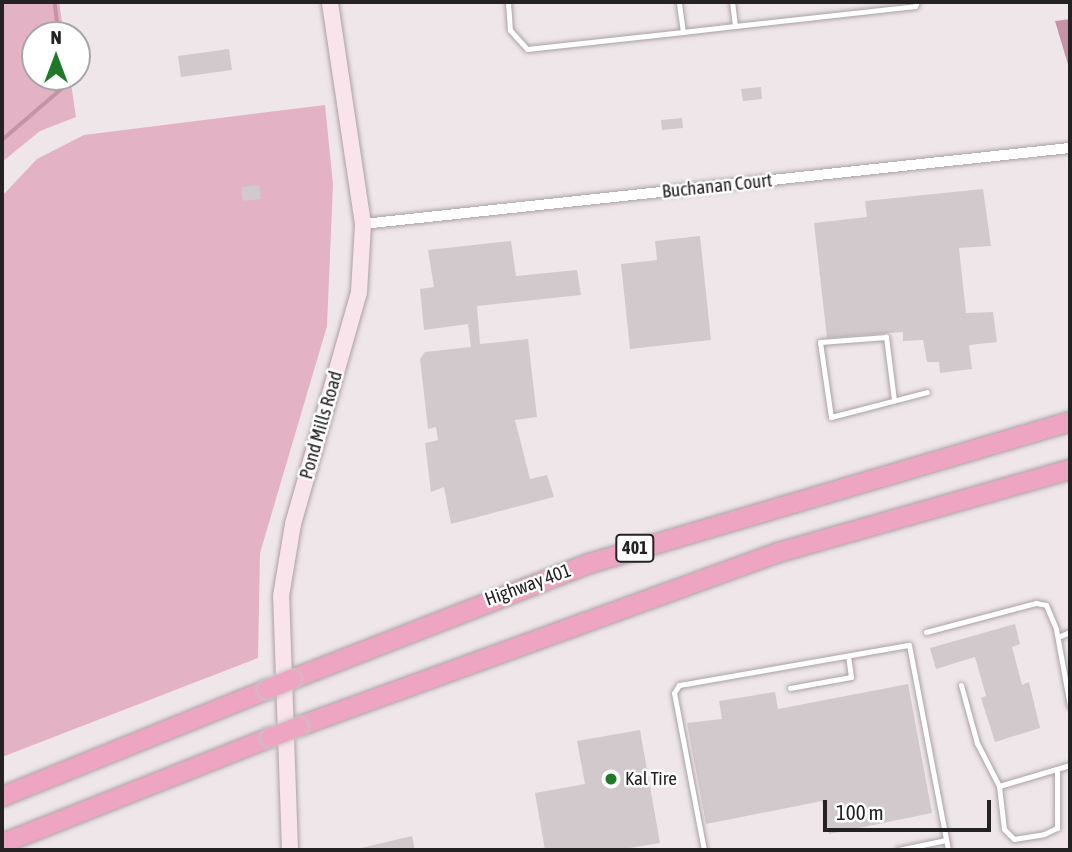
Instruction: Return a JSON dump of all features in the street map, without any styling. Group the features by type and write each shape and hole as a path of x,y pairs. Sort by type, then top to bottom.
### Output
{"highway":[{"path":"987,443 1070,411"},
{"name":"Highway 401","path":"2,796 291,679 589,563 987,443 1070,421"},
{"path":"2,843 298,726 778,552 1070,469"}],"main road":[{"name":"Pond Mills Road","path":"290,850 281,596 293,524 359,292 363,224 330,2"}],"street":[{"name":"Buchanan Court","path":"363,224 1070,148"}],"lane":[{"path":"508,2 510,30 527,48 915,6 917,2"},
{"path":"679,2 683,32"},
{"path":"732,2 735,26"},
{"path":"894,400 886,337 820,342 831,417 927,392"},
{"path":"926,632 1036,603 1045,605 1058,637 1070,706"},
{"path":"1058,637 1070,632"},
{"path":"704,850 674,693 679,685 909,645 947,850"},
{"path":"790,688 851,677 848,656"},
{"path":"961,685 977,743 999,786 1004,829 1014,839 1032,838 1057,828 1057,769"},
{"path":"999,786 1070,765"},
{"path":"898,850 946,840"}],"shaded area":[{"path":"2,2 59,2 62,21 21,21 21,91 72,91 76,117 40,131 2,162"},
{"path":"1070,19 1070,71 1055,21"},
{"path":"325,105 333,184 327,326 260,553 258,658 2,757 2,196 37,159 84,135"}],"building":[{"path":"229,49 232,70 181,77 178,56"},
{"path":"761,87 762,99 743,101 741,89"},
{"path":"682,118 683,128 662,130 661,120"},
{"path":"259,185 261,199 243,201 241,187"},
{"path":"983,189 991,246 959,248 966,313 993,312 997,342 969,345 972,369 940,373 939,362 927,362 923,340 903,341 903,332 827,338 814,223 867,217 865,201"},
{"path":"700,236 711,340 630,349 621,264 657,260 655,241"},
{"path":"511,241 516,276 577,270 581,295 477,306 480,344 528,339 537,417 515,420 530,479 547,475 554,497 451,524 444,487 431,492 425,443 438,440 436,427 428,429 420,359 425,352 471,347 468,324 424,330 420,289 434,287 428,250"},
{"path":"1015,624 1020,644 1012,647 1022,685 1029,682 1040,728 995,742 981,698 986,696 975,657 936,669 930,648"},
{"path":"908,684 932,813 829,834 822,801 706,824 687,723 722,719 719,701 775,692 778,709"},
{"path":"640,730 660,843 617,850 545,850 535,793 585,784 577,741"},
{"path":"412,836 415,850 357,850 357,849"}],"waterway":[{"path":"55,2 57,21"},
{"path":"2,140 59,91"}],"place":[{"name":"Kal Tire","path":"611,779"}]}
